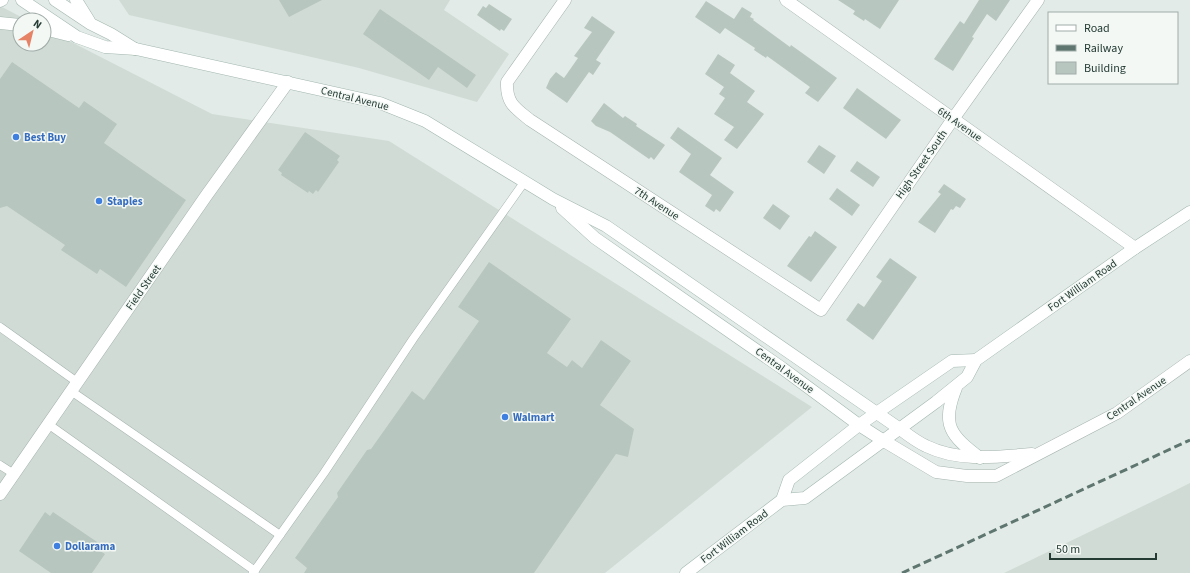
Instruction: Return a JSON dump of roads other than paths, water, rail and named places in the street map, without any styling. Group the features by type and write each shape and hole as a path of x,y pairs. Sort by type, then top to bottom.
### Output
{"main road":[{"name":"Central Avenue","path":"22,0 77,37 105,47 136,50 288,82 380,103 403,111 424,121 553,199 606,226 878,413 900,430 926,446 951,454 980,458 1037,454"},
{"name":"Central Avenue","path":"55,0 90,24 111,34 136,50"},
{"path":"76,0 90,24"},
{"name":"7th Avenue","path":"565,0 507,82 506,95 513,107 530,120 821,310"},
{"name":"6th Avenue","path":"786,0 1135,248"},
{"name":"High Street South","path":"821,310 953,118 1038,0"},
{"path":"0,23 12,24"},
{"path":"52,31 77,37"},
{"name":"Field Street","path":"0,494 206,196 288,82"},
{"name":"Central Avenue","path":"553,199 595,238 776,363 859,425 936,472 967,476 996,476 1117,413 1190,360"},
{"name":"Fort William Road","path":"686,573 782,500 805,498 900,430 967,377 976,360 1135,248 1190,212"},
{"path":"782,500 789,480 859,425 952,361 976,360"},
{"path":"957,385 950,402 948,415 950,428 960,442 980,458"}],"lane":[{"path":"48,424 254,572 324,473 413,339 525,181"},
{"path":"0,327 74,386 280,535"},
{"path":"0,465 14,474"}],"railway":[{"path":"902,573 1190,440"}],"place":[{"name":"Best Buy","path":"16,137"},
{"name":"Staples","path":"99,201"},
{"name":"Walmart","path":"505,417"},
{"name":"Dollarama","path":"57,546"}]}
